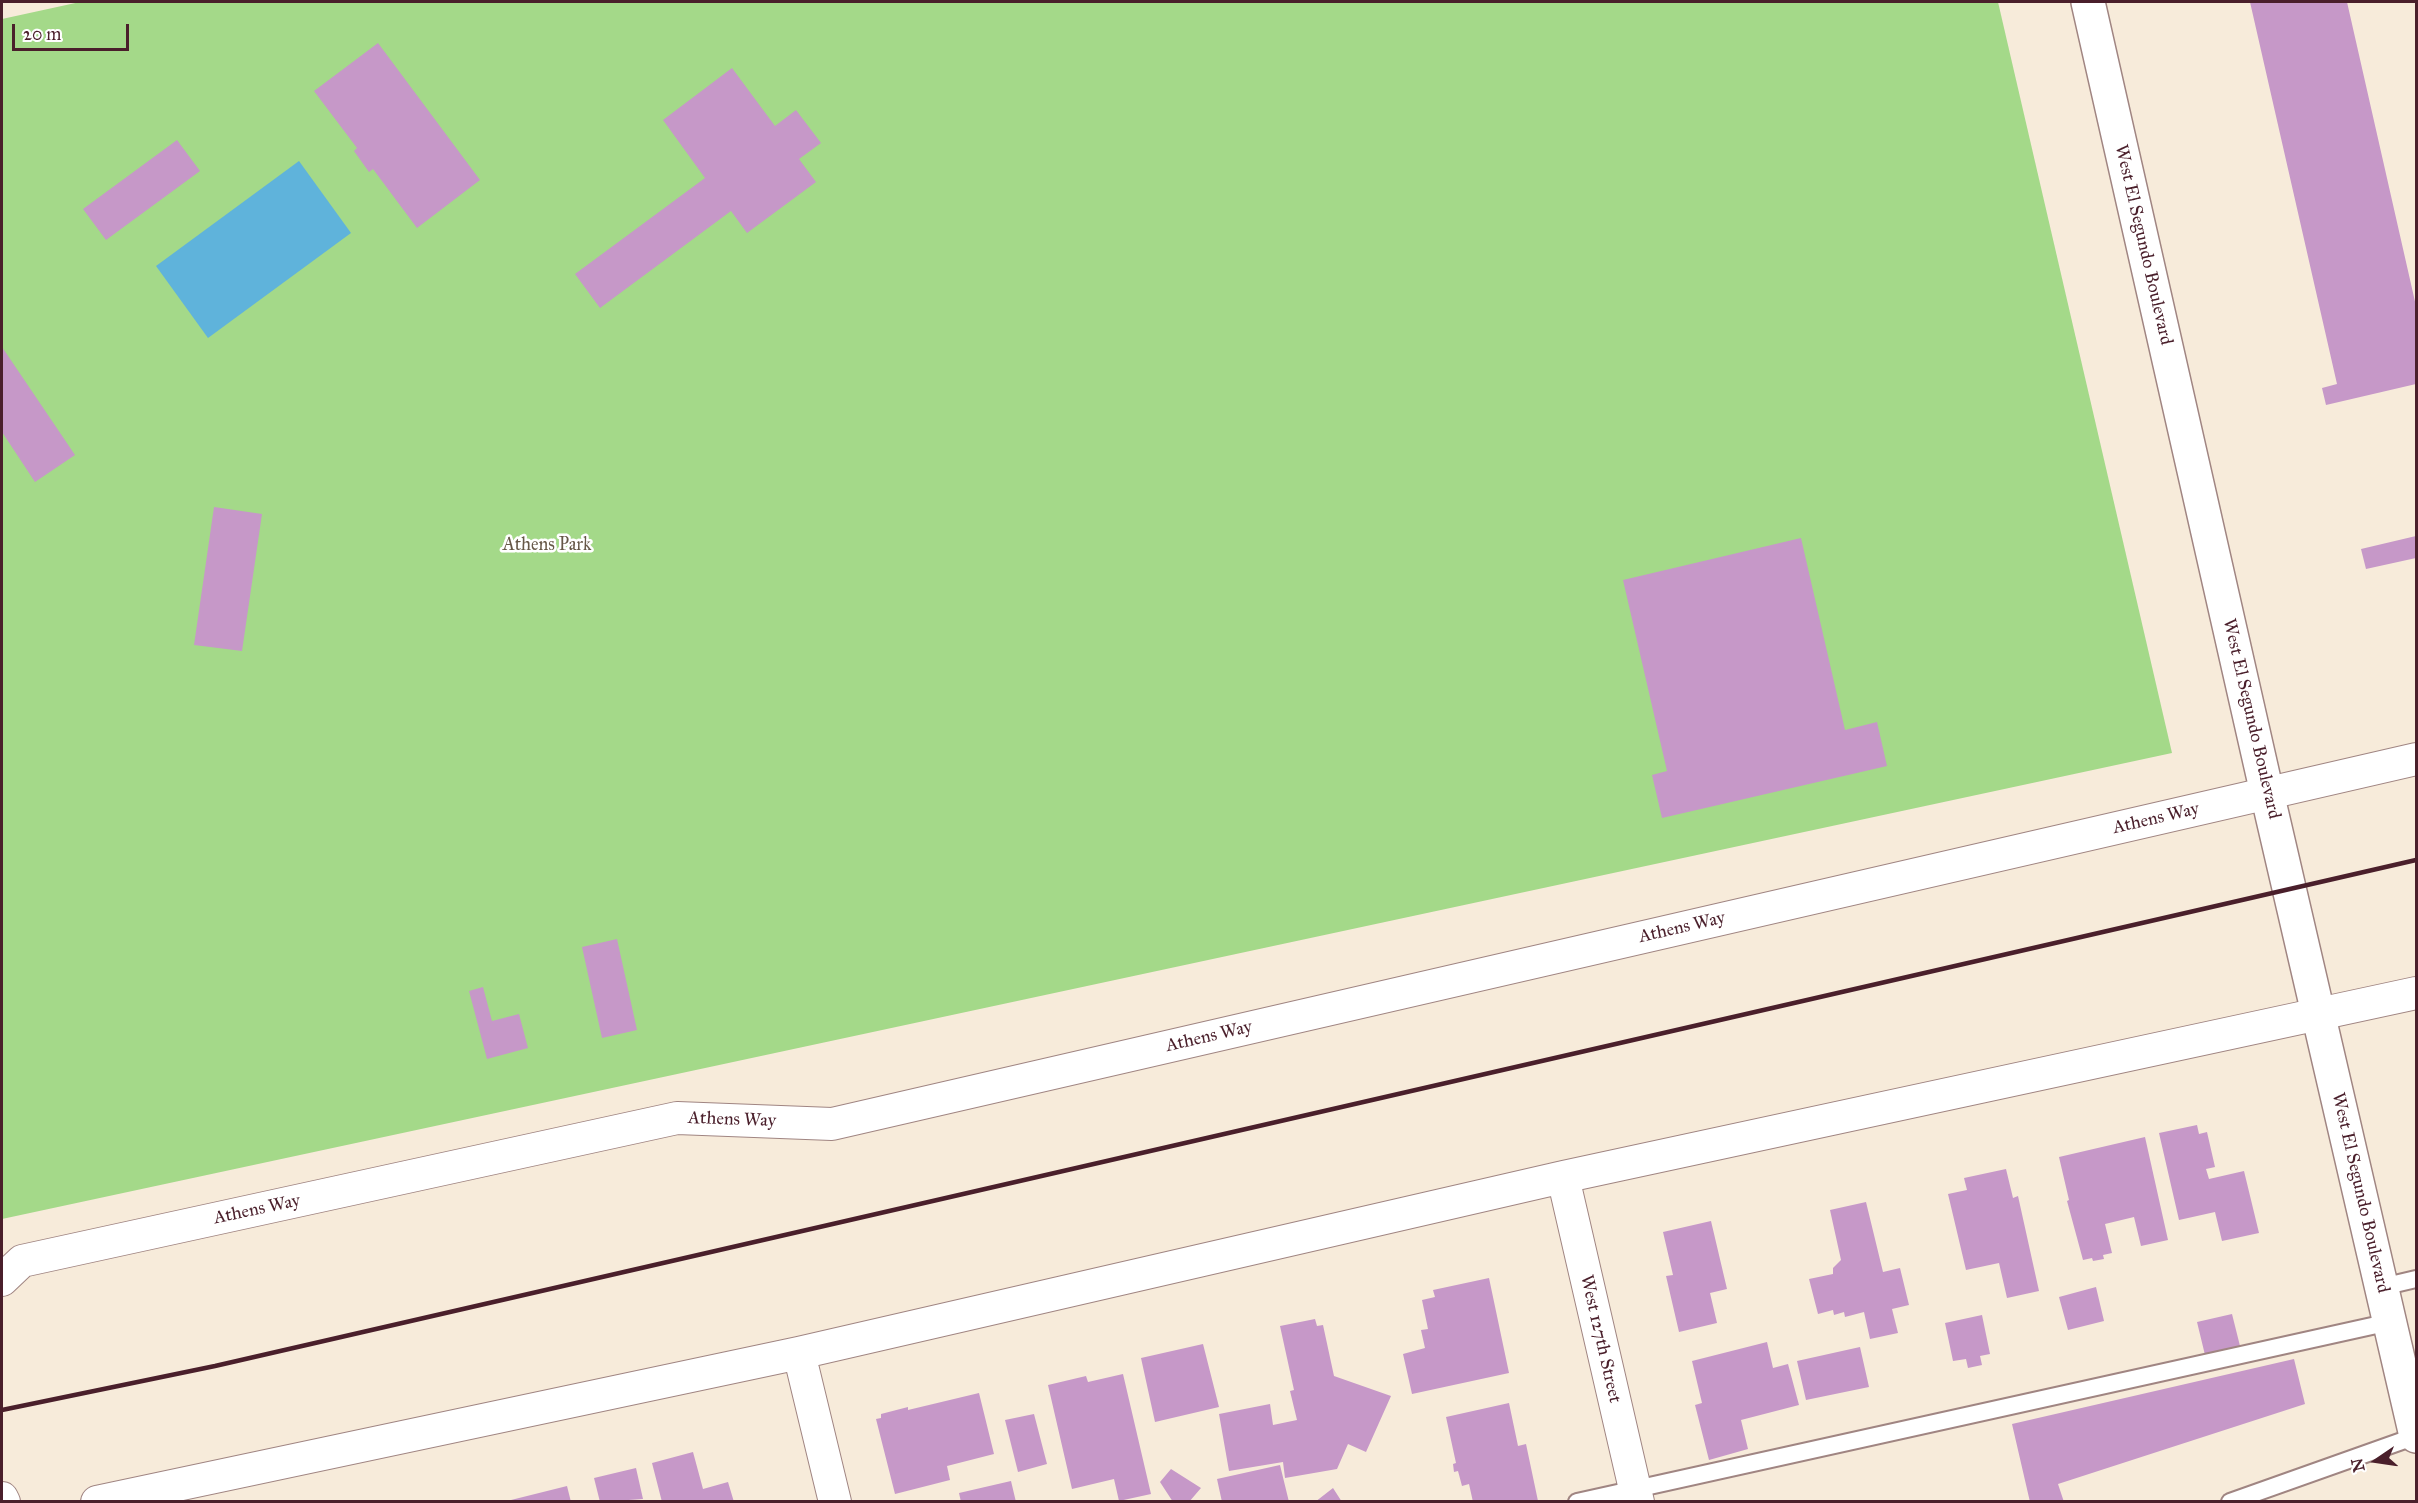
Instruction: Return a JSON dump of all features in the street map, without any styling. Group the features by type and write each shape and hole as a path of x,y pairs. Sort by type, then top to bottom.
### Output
{"main road":[{"name":"West El Segundo Boulevard","path":"2088,2 2267,793 2416,1436"}],"street":[{"name":"Athens Way","path":"2,1280 22,1262 677,1118 832,1124 2416,759"},
{"path":"97,1502 799,1353 1563,1177 2416,993"},
{"name":"West 127th Street","path":"1563,1177 1636,1495"},
{"path":"799,1353 834,1502"},
{"path":"2,1498 4,1502"}],"lane":[{"path":"2382,1287 2416,1279"},
{"path":"1576,1502 1636,1495 2390,1322"},
{"path":"2230,1502 2416,1436"}],"green space":[{"name":"Athens Park","path":"80,2 1998,2 2172,753 2,1219 2,19"}],"water":[{"path":"299,161 351,233 208,338 156,266"}],"building":[{"path":"2250,2 2347,2 2416,306 2416,384 2326,405 2322,388 2337,384"},
{"path":"378,43 480,180 417,228 373,169 369,172 354,151 357,148 314,91"},
{"path":"732,68 775,126 796,110 821,143 799,159 816,182 747,233 731,211 600,308 575,274 705,178 663,120"},
{"path":"177,140 200,171 106,240 83,209"},
{"path":"2,347 75,455 35,482 2,432"},
{"path":"214,507 262,514 242,651 194,645"},
{"path":"2416,536 2416,558 2366,569 2361,549"},
{"path":"1801,538 1845,730 1877,722 1887,766 1662,818 1652,775 1667,771 1623,580"},
{"path":"617,939 637,1030 602,1038 582,947"},
{"path":"483,987 492,1021 519,1014 528,1048 487,1059 469,991"},
{"path":"2197,1125 2199,1134 2207,1132 2215,1167 2206,1169 2209,1179 2244,1171 2259,1233 2222,1241 2215,1212 2179,1220 2159,1133"},
{"path":"2145,1137 2168,1240 2141,1246 2134,1217 2105,1224 2112,1253 2103,1255 2104,1259 2083,1260 2067,1201 2069,1200 2059,1157"},
{"path":"2006,1169 2013,1198 2018,1196 2039,1291 2007,1298 1999,1263 1966,1270 1948,1194 1967,1190 1964,1178"},
{"path":"1866,1202 1883,1272 1900,1268 1909,1305 1892,1309 1898,1333 1870,1339 1864,1312 1845,1317 1844,1312 1834,1315 1833,1310 1818,1314 1809,1279 1833,1274 1833,1268 1841,1260 1830,1210"},
{"path":"1711,1221 1727,1289 1710,1293 1717,1323 1679,1332 1666,1276 1673,1275 1663,1232"},
{"path":"1489,1278 1509,1373 1412,1394 1403,1354 1425,1348 1421,1330 1428,1329 1422,1300 1435,1297 1433,1290"},
{"path":"2096,1287 2104,1321 2068,1330 2059,1297"},
{"path":"2232,1314 2240,1346 2205,1355 2197,1322"},
{"path":"1982,1315 1990,1354 1980,1356 1982,1365 1968,1368 1966,1359 1953,1361 1945,1323"},
{"path":"1315,1319 1317,1326 1323,1325 1334,1376 1391,1396 1366,1452 1348,1444 1337,1469 1285,1478 1283,1462 1229,1471 1219,1414 1270,1404 1273,1425 1297,1420 1290,1391 1294,1390 1280,1326"},
{"path":"1767,1342 1773,1368 1788,1364 1799,1405 1741,1420 1748,1449 1709,1460 1695,1405 1702,1403 1692,1361"},
{"path":"1203,1344 1219,1407 1155,1422 1141,1358"},
{"path":"1860,1347 1869,1387 1806,1400 1797,1361"},
{"path":"2294,1359 2305,1404 2058,1484 2064,1502 2030,1502 2012,1424"},
{"path":"1123,1374 1151,1494 1119,1501 1114,1479 1072,1489 1048,1385 1086,1376 1088,1382"},
{"path":"979,1393 994,1454 947,1466 950,1480 895,1494 876,1419 881,1418 881,1414 908,1407 908,1410"},
{"path":"1509,1403 1518,1446 1526,1444 1538,1501 1473,1502 1469,1484 1462,1486 1458,1471 1454,1472 1453,1464 1456,1463 1446,1417"},
{"path":"1034,1414 1047,1464 1018,1472 1005,1420"},
{"path":"693,1452 703,1489 728,1482 734,1502 662,1502 652,1463"},
{"path":"1280,1465 1289,1502 1222,1502 1217,1479"},
{"path":"636,1468 643,1499 600,1502 594,1478"},
{"path":"1171,1469 1201,1488 1189,1502 1173,1502 1160,1482"},
{"path":"1011,1481 1016,1502 961,1502 959,1493"},
{"path":"567,1486 571,1502 507,1502 507,1501"},
{"path":"1333,1488 1342,1502 1315,1502"}],"railway":[{"path":"2,1410 215,1366 2416,860"}]}
